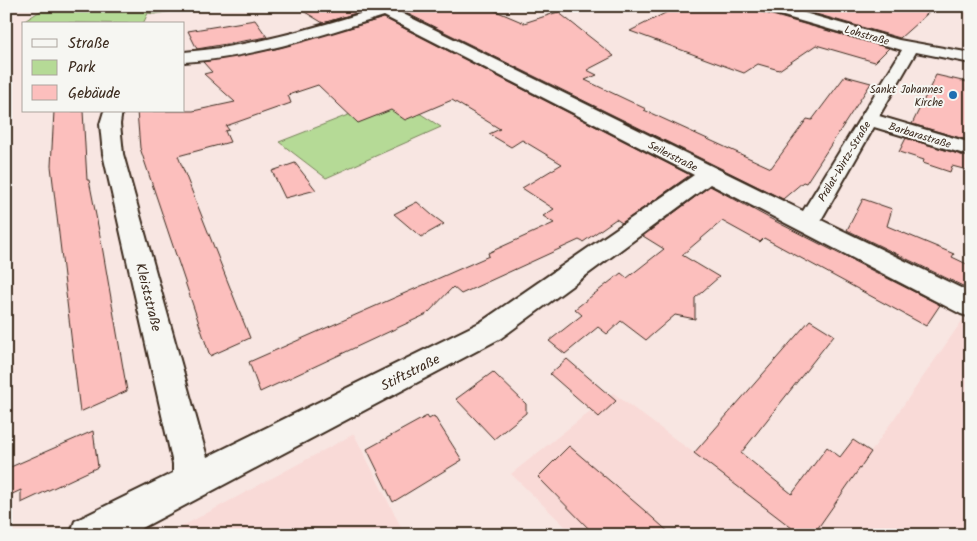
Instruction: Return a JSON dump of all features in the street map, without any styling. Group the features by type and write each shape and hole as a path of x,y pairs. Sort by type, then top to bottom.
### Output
{"street":[{"name":"Lohstraße","path":"764,6 911,47 971,58"},
{"path":"185,56 223,53 273,43 380,9"},
{"name":"Seilerstraße","path":"380,9 971,306"},
{"path":"945,52 951,47 965,42"},
{"name":"Prälat-Wirtz-Straße","path":"807,223 911,47"},
{"name":"Kleiststraße","path":"113,112 110,124 113,154 191,464 192,482"},
{"name":"Barbarastraße","path":"868,119 971,150"},
{"name":"Stiftstraße","path":"89,535 491,330 710,174"}],"shaded area":[{"path":"964,318 971,321 971,535 813,535"},
{"path":"613,393 801,535 574,535 511,474"},
{"path":"354,434 405,535 166,535"}],"green space":[{"path":"48,6 204,6 154,14 148,13 144,22 23,22"},
{"path":"394,97 441,127 326,178 279,142"}],"building":[{"path":"295,6 367,6 369,9 323,23"},
{"path":"392,6 484,6 524,23 558,12 614,56 587,70 597,75 585,80 646,109 644,110 771,168 807,119 812,120 845,76 871,83 806,183 803,182 783,199"},
{"path":"679,6 755,6 758,11 889,48 875,62 816,45 779,70 758,64 744,73 630,31"},
{"path":"788,6 936,6 900,38"},
{"path":"384,18 690,175 622,223 616,219 583,242 579,240 461,294 453,287 427,314 260,392 249,362 489,256 488,253 554,223 543,216 554,209 522,188 562,164 522,140 511,147 489,134 500,129 452,100 405,120 391,110 358,123 318,85 288,95 291,103 226,126 229,130 225,131 230,142 178,156 250,338 210,356 140,148 137,112 185,112 235,102 204,74 212,72 203,62 275,49"},
{"path":"255,20 267,37 197,49 188,31"},
{"name":"Sankt Johannes Kirche","path":"936,75 971,83 971,141 912,124"},
{"path":"54,112 83,112 87,180 89,180 102,246 127,391 80,412 51,166"},
{"path":"906,138 971,158 971,171 952,166 950,172 923,163 924,160 899,152"},
{"path":"295,163 316,190 285,198 272,171"},
{"path":"710,186 940,305 926,326 764,238 760,242 722,221 682,255 719,277 695,298 695,319 675,315 646,340 621,321 607,334 598,327 565,354 549,341 582,315 575,309 621,273 627,278 664,249 643,236"},
{"path":"863,199 892,209 887,226 954,254 952,257 971,266 971,290 847,230"},
{"path":"417,202 444,224 421,237 394,214"},
{"path":"810,320 834,335 741,453 792,494 827,447 840,457 853,440 871,452 813,535 801,535 694,453"},
{"path":"567,359 616,401 599,417 550,374"},
{"path":"493,372 526,404 526,413 494,439 456,399"},
{"path":"427,416 429,419 434,416 462,460 393,502 367,449"},
{"path":"93,431 98,467 21,503 21,490 6,497 6,469"},
{"path":"569,446 672,535 595,535 538,477"}],"place":[{"name":"Sankt Johannes Kirche","path":"953,95"}]}
